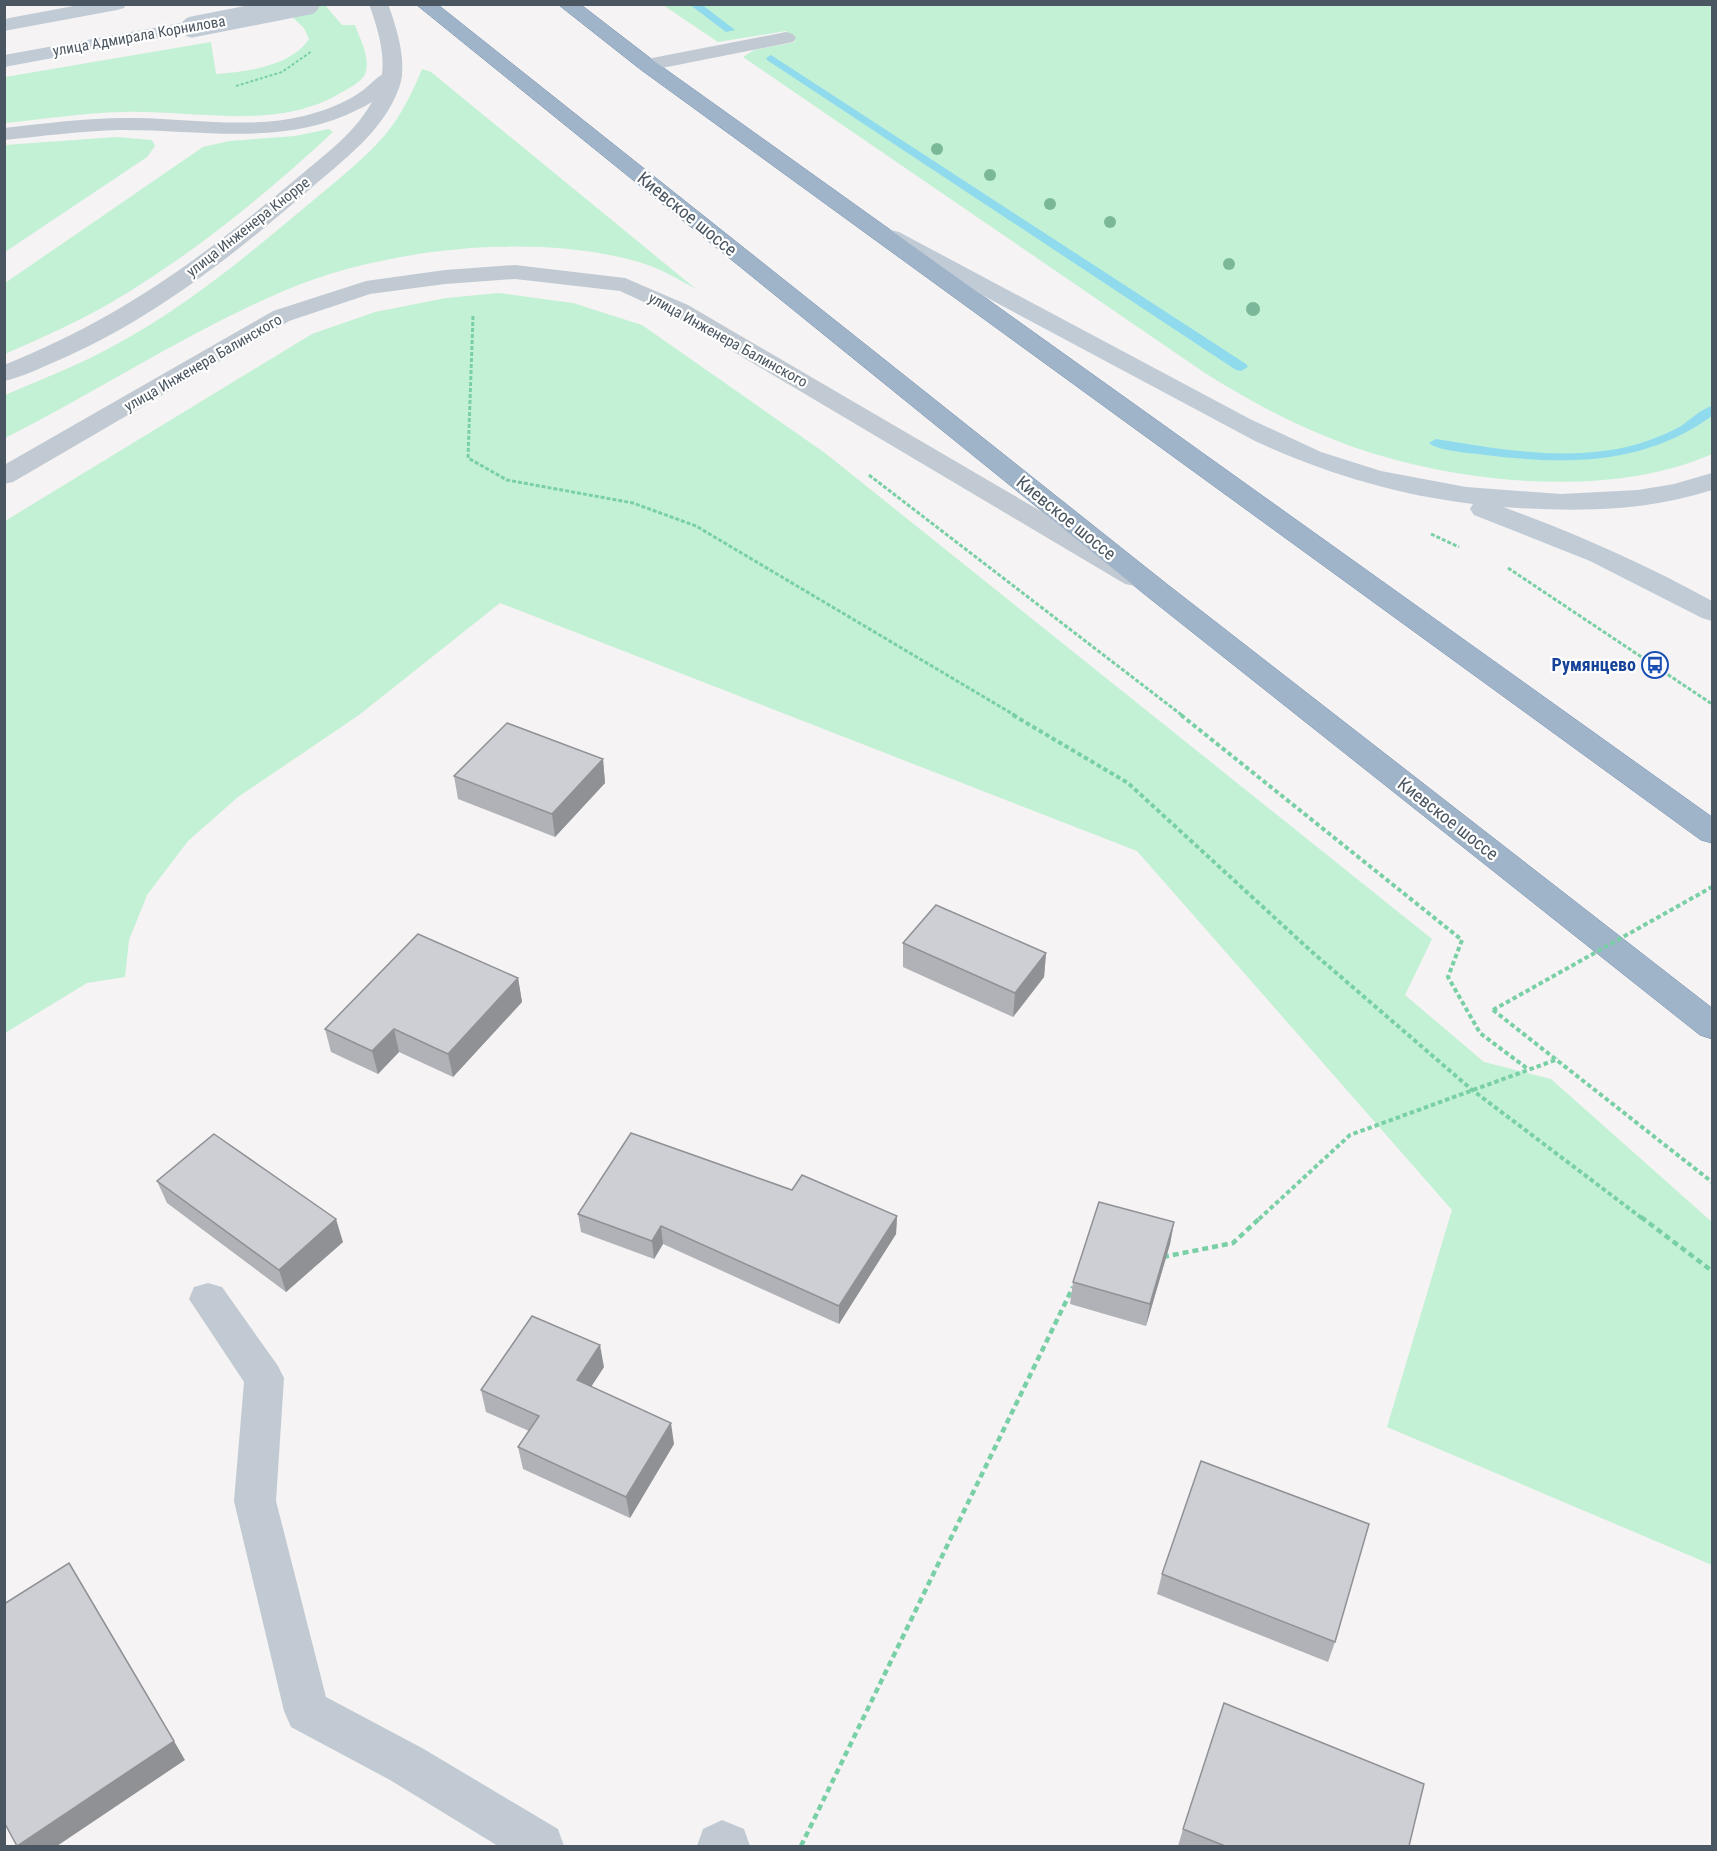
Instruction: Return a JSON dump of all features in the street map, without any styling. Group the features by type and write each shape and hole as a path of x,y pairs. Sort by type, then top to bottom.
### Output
{"highway":[{"name":"Киевское шоссе","path":"425,4 1158,591 1713,1026"},
{"path":"567,4 648,65 1713,832"}],"main road":[{"name":"улица Адмирала Корнилова","path":"4,24 117,4"},
{"name":"улица Адмирала Корнилова","path":"4,61 309,4"},
{"path":"884,234 1246,427 1340,467 1416,486 1529,525 1655,580 1713,612"},
{"path":"1416,486 1490,497 1571,502 1650,496 1683,490 1713,481"}],"street":[{"name":"улица Инженера Кнорре","path":"4,374 97,333 135,312 228,246 333,158 362,130 381,104 392,76 386,21 378,4"},
{"path":"648,65 786,38"},
{"path":"4,134 115,124 226,129 294,124 348,107 369,96 392,76"},
{"name":"улица Инженера Балинского","path":"4,476 281,316 366,288 445,277 515,272 568,277 625,285 680,310 1158,591"},
{"path":"208,1299 264,1378 255,1501 307,1711 406,1764 541,1846"},
{"path":"720,1846 722,1844 727,1846"}],"path":[{"path":"228,89 282,72 318,47"},
{"path":"474,308 468,458 507,480 633,503 696,526 1128,783 1312,952 1472,1089 1713,1271"},
{"path":"862,470 1144,685 1462,940 1448,976 1480,1033 1528,1069"},
{"path":"1429,533 1464,550"},
{"path":"1505,566 1713,704"},
{"path":"1713,887 1493,1010 1713,1182"},
{"path":"1151,1259 1233,1243 1350,1135 1558,1059"},
{"path":"801,1846 1076,1282"}],"green space":[{"path":"279,5 325,5 342,25 355,25 367,62 365,74 361,79 319,104 265,115 123,112 5,123 5,77 211,42 216,74 254,69 280,61 291,56 309,39 304,28"},
{"path":"663,5 1712,5 1712,454 1669,469 1622,478 1572,482 1521,481 1420,466 1330,438 1266,408 1205,373 743,57 754,50 795,42 786,31 718,42"},
{"path":"422,69 431,72 696,289 639,262 598,253 554,248 461,249 368,264 325,276 250,306 179,342 5,438 5,395 90,358 144,329 195,295 244,257 366,155 401,113"},
{"path":"329,129 333,132 281,179 171,264 99,309 5,354 5,283 203,147 229,141 295,136"},
{"path":"116,137 152,140 155,146 147,157 5,252 5,145"},
{"path":"499,293 573,303 642,325 825,453 1432,939 1405,995 1484,1062 1551,1079 1712,1222 1712,1565 1387,1427 1452,1210 1137,851 500,603 359,715 238,797 188,841 147,895 129,940 125,977 87,983 5,1033 5,521 312,334 375,312 446,298"}],"building":[{"path":"507,723 603,759 552,814 454,776"},
{"path":"936,905 1046,953 1015,993 903,943"},
{"path":"418,934 518,978 448,1054 394,1029 372,1051 325,1029"},
{"path":"631,1133 792,1190 802,1175 897,1216 839,1306 661,1226 652,1241 578,1214"},
{"path":"214,1134 336,1219 279,1270 157,1181"},
{"path":"1099,1202 1174,1222 1150,1304 1073,1282"},
{"path":"532,1316 600,1345 577,1380 671,1423 626,1497 518,1447 539,1416 481,1390"},
{"path":"1201,1461 1369,1524 1335,1642 1162,1574"},
{"path":"69,1563 174,1741 17,1846 4,1822 4,1604"},
{"path":"1224,1703 1424,1784 1409,1846 1225,1846 1183,1829"}],"waterway":[{"path":"694,4 730,30"},
{"path":"771,58 1241,367"},
{"path":"1436,443 1505,454 1580,456 1616,453 1651,444 1684,430 1712,410"}],"place":[{"name":"Румянцево","path":"1655,665"}]}
